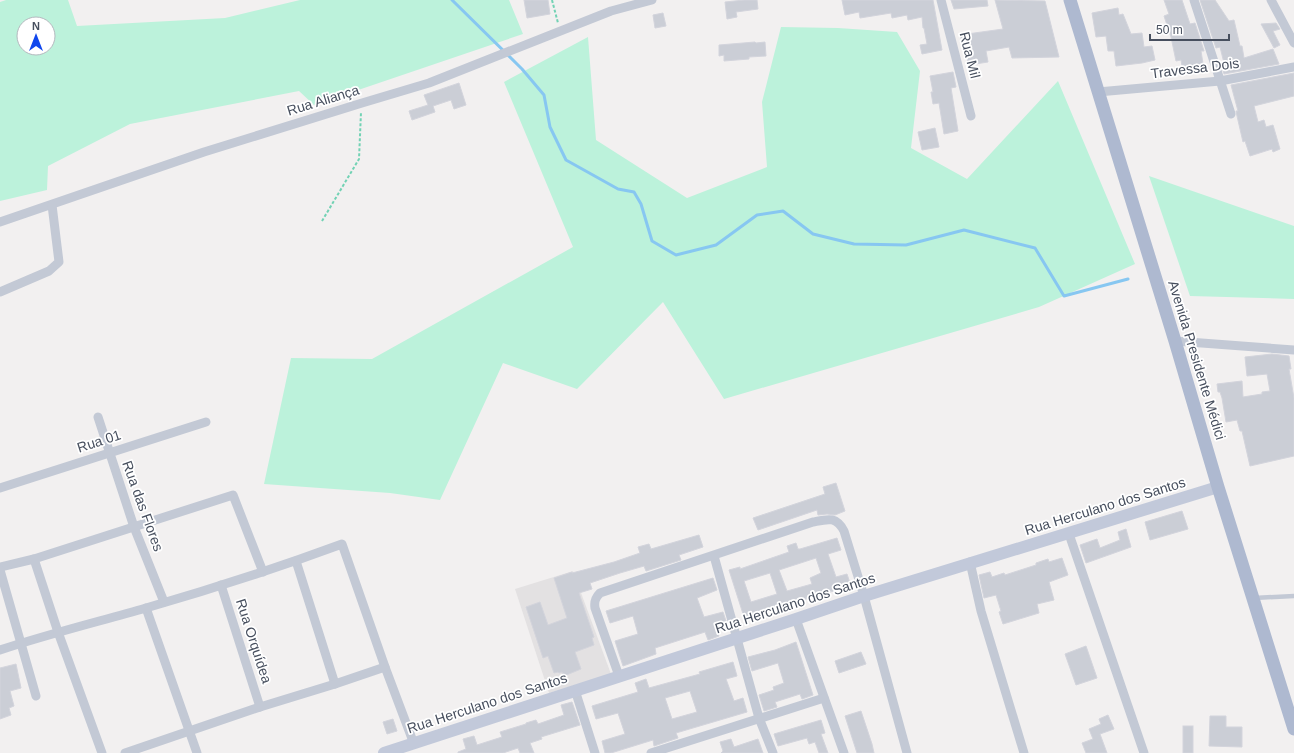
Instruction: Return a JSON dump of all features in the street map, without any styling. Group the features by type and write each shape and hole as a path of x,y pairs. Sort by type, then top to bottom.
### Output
{"main road":[{"name":"Avenida Presidente Médici","path":"1070,0 1175,341 1218,487 1294,728"}],"street":[{"name":"Rua Aliança","path":"0,222 204,152 429,84 611,11 652,0"},
{"name":"Rua Mil","path":"942,0 971,116"},
{"path":"1194,0 1231,114"},
{"path":"1270,0 1294,43"},
{"name":"Travessa Dois","path":"1098,92 1220,81 1294,67"},
{"path":"0,292 49,271 58,262 52,205"},
{"path":"1175,341 1294,350"},
{"name":"Rua das Flores","path":"98,417 134,527 164,602"},
{"name":"Rua 01","path":"0,488 206,422"},
{"name":"Rua Herculano dos Santos","path":"384,753 970,562 1069,534 1218,487"},
{"path":"36,696 0,568 34,559 234,495 263,572"},
{"path":"619,676 595,608 594,603 600,593 813,522 829,519 835,520 840,524 844,531 864,596 907,753"},
{"path":"1069,534 1144,753"},
{"path":"0,650 58,632 146,608 263,572 342,544 384,667 414,744"},
{"path":"714,556 759,718 773,753"},
{"path":"34,559 58,632 102,753"},
{"path":"296,561 335,684"},
{"path":"970,562 981,610 1024,753"},
{"name":"Rua Orquídea","path":"221,585 260,707"},
{"path":"146,608 197,753"},
{"path":"796,619 844,753"},
{"path":"125,753 384,667"},
{"path":"575,690 595,753"},
{"path":"651,753 824,698"}],"lane":[{"path":"1253,598 1294,596"}],"path":[{"path":"552,0 560,32"},
{"path":"322,221 359,159 362,103"}],"shaded area":[{"path":"573,571 611,674 549,693 515,589"}],"green space":[{"path":"6,0 68,0 77,26 225,18 300,0 509,0 523,34 314,105 299,91 130,124 48,166 47,190 0,201 0,2"},
{"path":"781,27 838,28 897,32 920,71 911,148 967,179 1058,81 1135,264 1039,307 724,399 663,302 577,389 503,363 440,500 390,493 264,484 291,358 372,359 573,247 504,82 588,37 596,140 687,198 767,167 762,102"},
{"path":"1149,176 1294,226 1294,299 1190,296"}],"building":[{"path":"524,0 548,0 550,14 527,18"},
{"path":"757,0 758,9 736,12 737,17 727,19 725,2"},
{"path":"842,0 933,0 942,50 922,54 920,45 927,44 922,17 908,20 907,15 892,18 891,13 860,18 859,12 845,15"},
{"path":"951,0 987,0 988,6 954,9"},
{"path":"995,0 1045,1 1059,57 1012,58 1009,47 986,51 988,62 969,65 960,35 1003,29"},
{"path":"1164,0 1182,0 1190,24 1195,23 1204,51 1201,51 1204,70 1183,73 1181,60 1176,61 1171,37 1164,16 1169,14"},
{"path":"1200,0 1215,0 1229,21 1234,20 1244,58 1273,49 1279,64 1224,74 1221,64 1224,63 1220,47 1216,48"},
{"path":"1118,8 1119,15 1123,14 1131,34 1142,33 1144,47 1152,46 1155,60 1116,66 1114,51 1108,51 1106,36 1096,37 1092,13"},
{"path":"663,13 666,26 655,28 653,15"},
{"path":"1276,23 1280,29 1273,31 1280,45 1274,48 1261,24"},
{"path":"765,42 766,56 724,61 724,55 719,56 719,45"},
{"path":"953,72 956,87 951,88 958,131 944,134 939,103 933,104 931,92 933,92 930,76"},
{"path":"1294,73 1294,96 1254,106 1258,122 1264,120 1266,127 1273,125 1280,149 1273,152 1272,149 1250,156 1245,141 1243,142 1236,111 1238,111 1231,85"},
{"path":"459,83 466,105 454,109 451,100 433,106 435,112 412,120 409,111 428,105 424,95"},
{"path":"935,128 939,147 922,150 918,132"},
{"path":"1272,354 1289,356 1291,369 1289,369 1294,398 1294,456 1250,466 1242,431 1240,431 1237,420 1226,422 1222,398 1220,392 1218,392 1217,384 1242,381 1243,397 1270,391 1267,374 1247,376 1245,357"},
{"path":"836,483 845,511 835,515 818,515 817,510 758,530 753,518 825,494 823,487"},
{"path":"1182,511 1188,529 1150,540 1145,522"},
{"path":"1126,529 1131,547 1086,563 1080,545 1097,539 1100,548 1120,540 1118,532"},
{"path":"699,535 703,547 679,555 681,560 646,571 644,566 620,573 590,583 592,589 579,593 594,637 592,638 594,645 575,652 581,669 564,676 562,672 554,673 548,656 543,658 526,607 540,602 548,625 567,618 554,578 614,562 640,553 638,547 649,544 651,549"},
{"path":"837,538 841,550 828,554 836,577 847,574 851,586 744,617 729,570 740,567 740,569 789,552 787,546 796,543 798,549","holes":["816,558 821,573 810,578 812,584 787,591 779,570","770,573 777,594 751,602 744,581"]},
{"path":"1062,558 1068,575 1049,582 1054,600 1037,604 1039,613 1003,624 996,595 984,598 979,575 990,572 992,577 1004,573 1005,575 1036,565 1036,563 1048,559 1049,562"},
{"path":"713,578 717,590 697,598 704,617 723,612 727,624 715,628 719,636 708,640 705,632 655,648 656,654 623,666 615,641 638,634 633,616 610,623 606,611"},
{"path":"796,642 813,695 802,699 800,694 775,702 777,707 764,711 759,695 774,690 773,687 784,683 778,663 752,671 748,657 775,650"},
{"path":"1086,646 1097,678 1076,685 1065,654"},
{"path":"861,652 866,664 839,673 835,661"},
{"path":"733,662 737,676 726,679 734,701 743,698 747,712 676,733 678,738 654,746 653,740 611,753 605,753 602,741 625,734 618,713 596,719 592,706 638,692 635,683 646,679 649,688 700,674 699,672","holes":["690,691 697,712 672,719 665,698"]},
{"path":"16,664 21,688 10,691 14,706 9,708 11,715 0,719 0,668"},
{"path":"572,702 580,725 541,737 542,739 530,743 534,753 520,753 518,748 503,753 458,753 466,749 463,739 474,736 477,745 502,737 500,732 536,720 538,724 564,715 561,705"},
{"path":"861,711 874,753 857,753 845,716"},
{"path":"1108,715 1114,729 1100,734 1107,753 1086,753 1082,743 1093,739 1089,729 1101,724 1099,719"},
{"path":"1210,716 1226,716 1226,727 1242,727 1242,747 1209,746"},
{"path":"393,719 397,731 387,734 383,722"},
{"path":"821,720 825,733 821,734 828,753 819,753 815,742 809,744 807,738 778,746 774,734"},
{"path":"1183,726 1193,726 1193,753 1183,753"},
{"path":"731,739 734,747 758,739 763,753 721,753 723,751 720,742"}],"waterway":[{"path":"452,0 522,69 544,95 550,127 566,160 618,189 634,192 641,204 652,241 676,255 716,245 757,215 783,211 813,234 854,244 906,245 964,230 1035,248 1064,296 1128,279"}]}
